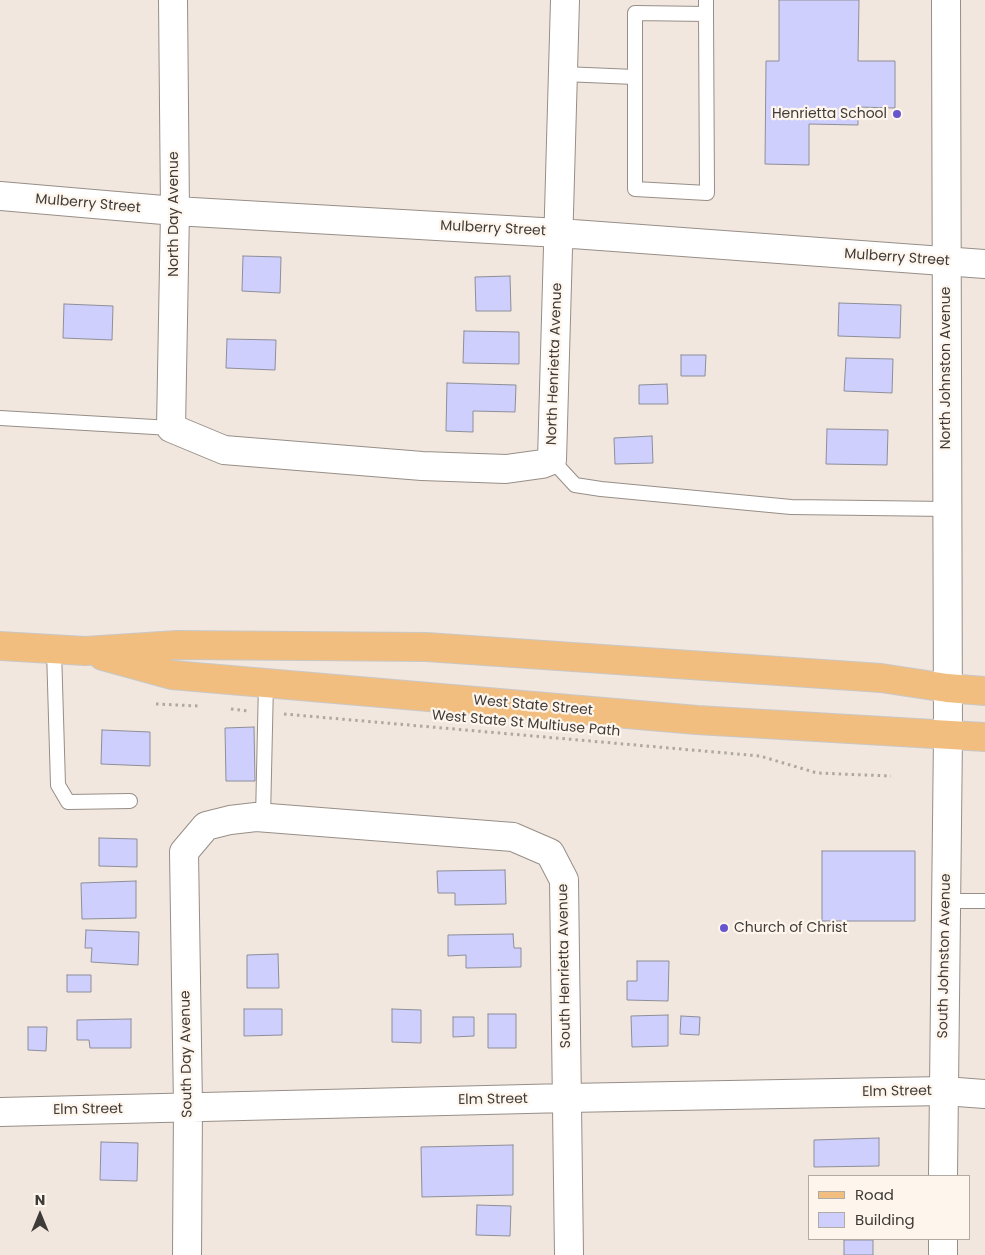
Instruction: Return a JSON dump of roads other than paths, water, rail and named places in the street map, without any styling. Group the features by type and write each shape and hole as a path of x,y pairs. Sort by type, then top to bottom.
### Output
{"main road":[{"name":"West State Street","path":"0,646 85,651 177,645 426,647 881,678 947,688 985,691"},
{"name":"West State Street","path":"85,651 172,676 697,720 985,737"}],"street":[{"name":"North Day Avenue","path":"171,428 175,210 173,0"},
{"name":"North Henrietta Avenue","path":"171,428 224,450 293,456 506,469 542,464 552,460 565,0"},
{"name":"North Johnston Avenue","path":"946,0 945,262 948,735"},
{"name":"Mulberry Street","path":"0,196 175,210 559,233 985,264"},
{"name":"South Johnston Avenue","path":"943,1175 948,735"},
{"name":"South Henrietta Avenue","path":"184,852 206,826 230,820 263,818 513,837 550,853 564,880 569,1255"},
{"name":"South Day Avenue","path":"184,852 188,1107 187,1255"},
{"name":"Elm Street","path":"0,1112 944,1091 985,1094"},
{"path":"943,1240 943,1255"}],"lane":[{"path":"706,7 707,192 635,189 635,77 635,13 706,7"},
{"path":"563,74 635,77"},
{"path":"0,418 171,428"},
{"path":"552,460 575,485 601,489 791,507 947,509"},
{"path":"54,650 58,785 68,802 130,801"},
{"path":"263,818 266,683"},
{"path":"946,901 985,901"}],"place":[{"name":"Henrietta School","path":"897,114"},
{"name":"Church of Christ","path":"724,928"}]}
